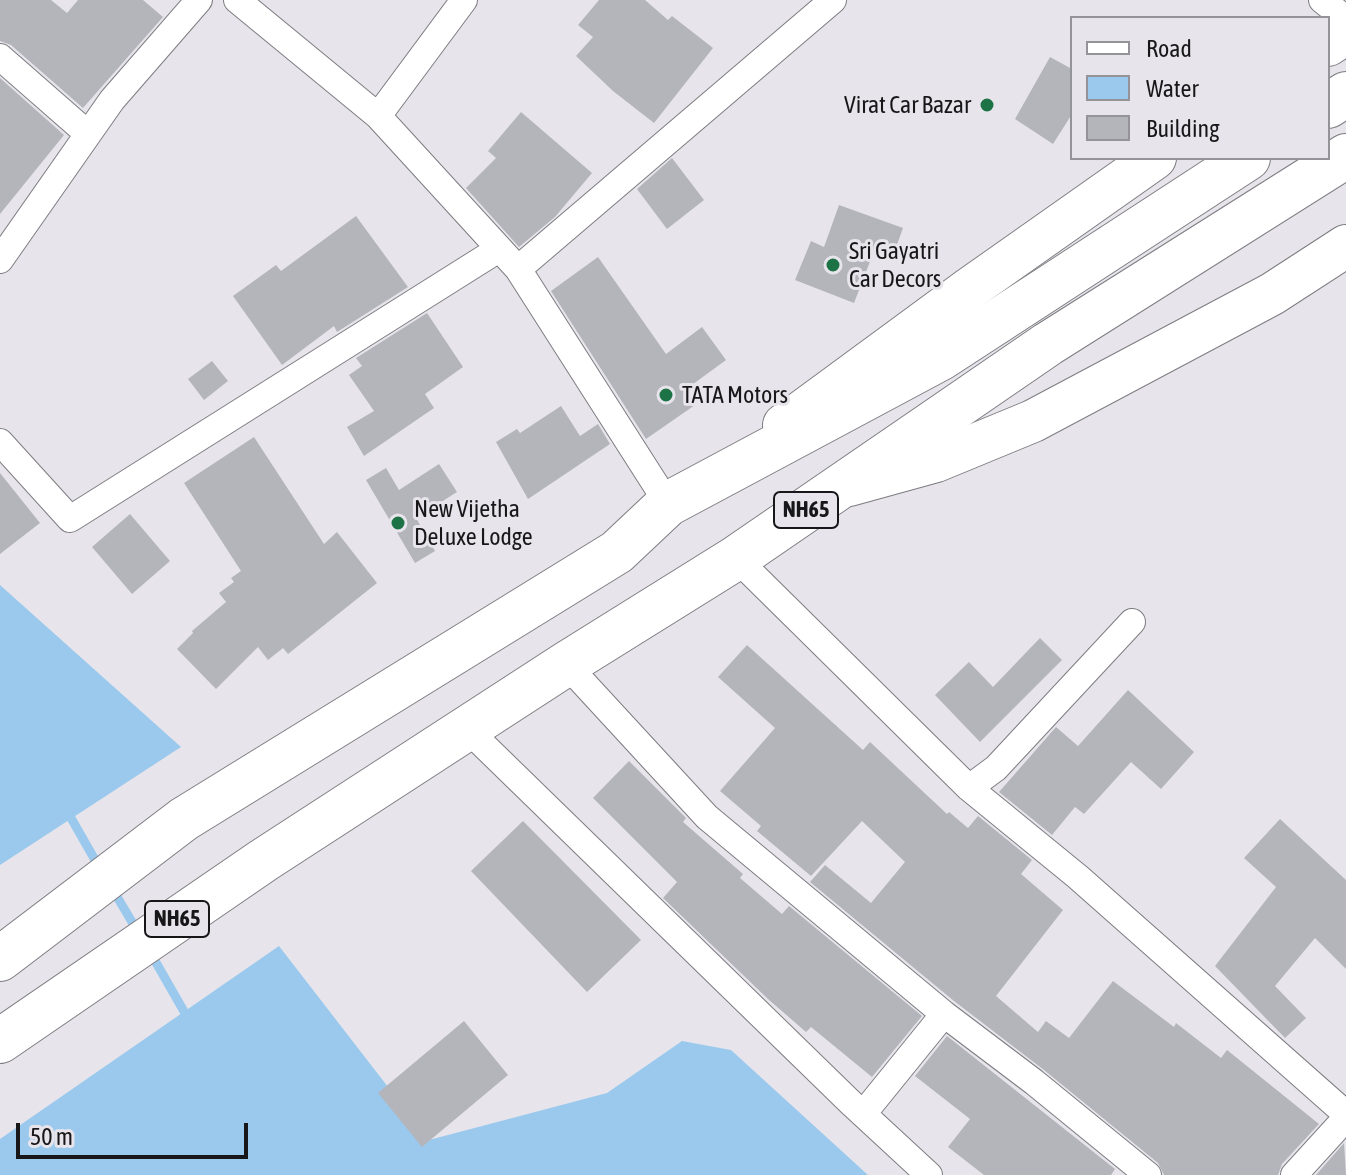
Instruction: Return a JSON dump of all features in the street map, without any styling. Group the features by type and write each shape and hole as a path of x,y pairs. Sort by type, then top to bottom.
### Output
{"highway":[{"name":"NH65","path":"0,1041 264,860 736,558 1048,344 1346,156"},
{"path":"0,959 184,819 617,552 668,504 941,358 1245,160"}],"main road":[{"path":"668,504 816,403 969,289 1152,160"},
{"path":"836,489 936,461 1033,421 1272,294 1346,246"}],"street":[{"path":"0,258 112,100 199,0"},
{"path":"237,0 378,116 518,269 668,504"},
{"path":"378,116 464,0"},
{"path":"518,269 833,0"},
{"path":"1322,0 1346,19"},
{"path":"0,57 88,134"},
{"path":"0,442 70,519 499,249"},
{"path":"736,558 969,788 1078,877 1346,1116 1294,1175"},
{"path":"969,788 996,768 1132,622"},
{"path":"566,664 707,817 944,1014 1148,1175"},
{"path":"466,728 929,1175"},
{"path":"863,1114 944,1014"}],"water":[{"path":"0,585 181,747 0,865"},
{"path":"279,946 429,1140 607,1093 682,1041 731,1050 868,1175 0,1175 0,1139"}],"building":[{"path":"0,0 51,0 67,13 78,0 143,0 163,17 83,108 11,45 0,41"},
{"path":"599,0 645,0 668,20 672,16 713,48 654,123 613,91 576,56 593,37 578,25"},
{"path":"1050,57 1070,68 1070,117 1053,144 1015,119"},
{"path":"0,78 64,135 0,214"},
{"path":"521,112 592,173 555,217 519,247 466,188 496,158 488,151"},
{"path":"672,158 704,200 667,229 637,189"},
{"path":"839,205 903,228 894,253 876,246 854,303 795,280 811,241 824,247"},
{"path":"356,216 408,287 337,332 334,326 282,365 233,296 276,265 281,271"},
{"path":"598,257 666,354 702,327 726,360 685,390 695,405 646,439 551,291"},
{"path":"427,313 463,367 425,394 434,408 364,456 347,427 374,411 349,375 362,366 356,358"},
{"path":"212,361 228,381 204,400 188,379"},
{"path":"561,406 580,436 598,424 610,444 528,499 496,442 517,429 520,433"},
{"path":"254,437 324,544 337,532 377,583 288,654 283,648 268,660 258,647 216,689 177,649 192,631 226,602 219,593 234,582 231,578 241,571 184,483"},
{"path":"439,464 457,492 416,518 435,551 415,563 366,480 386,468 399,490"},
{"path":"0,473 40,523 0,554"},
{"path":"130,514 170,561 132,594 92,547"},
{"path":"1040,638 1062,660 980,742 935,695 969,662 993,687"},
{"path":"747,645 863,750 870,742 947,814 949,812 968,828 978,816 1032,860 1021,874 1063,910 996,996 1038,1032 1046,1021 1069,1038 1113,981 1221,1058 1227,1050 1319,1124 1282,1164 1278,1175 1164,1175 1158,1163 810,882 825,865 871,903 905,862 862,821 811,876 757,831 761,826 720,791 775,728 718,677"},
{"path":"1128,690 1194,752 1161,789 1131,762 1084,814 1075,807 1052,835 999,792 1056,727 1078,746"},
{"path":"629,761 686,818 683,822 743,874 740,878 782,914 789,906 922,1016 872,1077 811,1027 806,1032 663,898 677,882 593,798"},
{"path":"1280,819 1346,880 1346,969 1315,938 1275,986 1306,1018 1285,1038 1215,966 1276,887 1244,858"},
{"path":"523,821 641,940 587,992 471,871"},
{"path":"464,1021 508,1075 422,1147 378,1093"},
{"path":"947,1036 1115,1169 1111,1175 984,1175 948,1147 970,1119 915,1076"},
{"path":"1344,1143 1346,1175 1316,1175"}],"waterway":[{"path":"71,818 99,867"},
{"path":"113,890 138,932"},
{"path":"150,952 190,1022"}],"place":[{"name":"Virat Car Bazar","path":"987,105"},
{"name":"Sri Gayatri Car Decors","path":"833,265"},
{"name":"TATA Motors","path":"666,395"},
{"name":"New Vijetha Deluxe Lodge","path":"398,523"}]}
